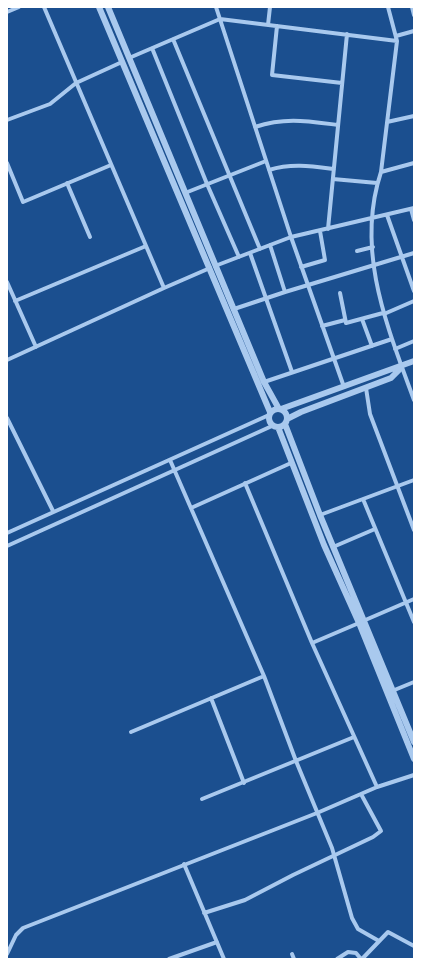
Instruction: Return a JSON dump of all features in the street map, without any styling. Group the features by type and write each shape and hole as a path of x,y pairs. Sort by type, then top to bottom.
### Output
{"street":[{"path":"7,12 19,7"},
{"path":"44,7 164,288"},
{"path":"99,7 213,267 234,309 264,382 280,409 286,413 286,422 320,515 414,759"},
{"path":"108,7 185,193 270,413 269,421 275,426 324,545 361,622 414,742"},
{"path":"216,7 301,267 344,387"},
{"path":"268,25 270,7"},
{"path":"388,7 396,39 381,172 373,218 373,266 383,313 414,400"},
{"path":"412,7 414,13"},
{"path":"129,58 220,19 396,39 414,31"},
{"path":"277,26 272,75 342,83"},
{"path":"328,229 347,34"},
{"path":"173,39 260,249"},
{"path":"152,48 207,184 239,257"},
{"path":"7,120 50,104 76,83 122,62"},
{"path":"387,122 414,116"},
{"path":"255,127 272,121 284,120 338,125"},
{"path":"185,193 266,161"},
{"path":"7,163 23,202 111,165"},
{"path":"381,172 414,163"},
{"path":"269,170 295,165 334,169"},
{"path":"333,179 378,184"},
{"path":"68,183 90,237"},
{"path":"7,360 164,288 291,236 320,231 412,209 414,220"},
{"path":"387,215 401,258 414,291"},
{"path":"301,267 325,260 320,231"},
{"path":"270,245 284,292"},
{"path":"15,301 146,246"},
{"path":"357,251 373,247"},
{"path":"250,253 292,372"},
{"path":"234,309 284,292 414,253"},
{"path":"7,282 36,347"},
{"path":"340,293 345,320"},
{"path":"322,326 345,320 346,323 362,319 414,301"},
{"path":"362,319 372,346"},
{"path":"264,382 392,339"},
{"path":"396,349 414,341"},
{"path":"7,533 53,511 170,460 270,413 402,367 414,361"},
{"path":"7,546 174,470 286,422 302,412 392,378 402,367"},
{"path":"366,388 370,414 414,530"},
{"path":"7,418 53,511"},
{"path":"170,460 264,676 334,855 352,918 358,929 379,941"},
{"path":"191,508 291,463"},
{"path":"320,515 397,485 414,480"},
{"path":"245,483 312,644 377,787"},
{"path":"364,499 375,530 414,622"},
{"path":"333,546 375,530"},
{"path":"312,644 414,599"},
{"path":"131,732 264,676"},
{"path":"392,690 414,682"},
{"path":"210,698 244,783"},
{"path":"202,799 354,737"},
{"path":"7,954 16,935 23,928 317,813 377,787 414,775"},
{"path":"204,913 245,900 373,837 381,831 361,794"},
{"path":"184,864 224,959"},
{"path":"337,959 348,952 356,953 362,959 388,932 414,946"},
{"path":"173,959 217,942"},
{"path":"292,954 294,959"}]}
